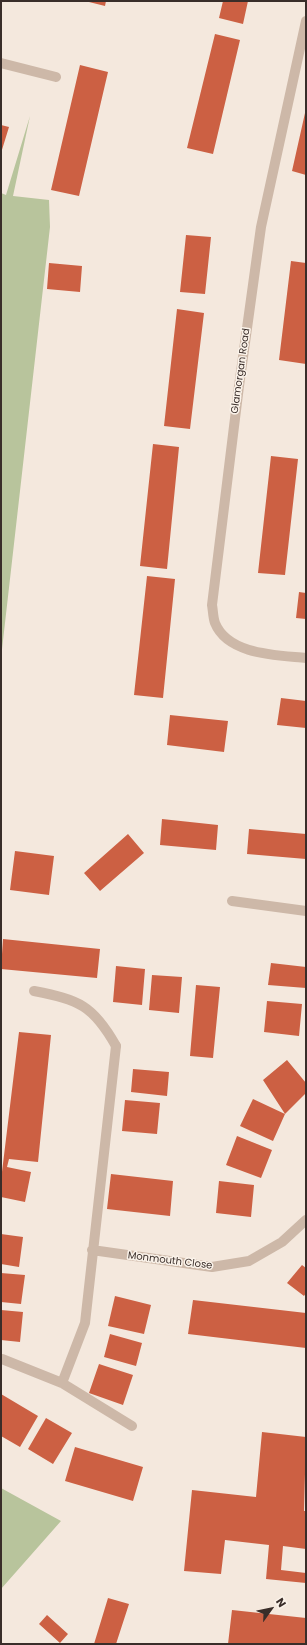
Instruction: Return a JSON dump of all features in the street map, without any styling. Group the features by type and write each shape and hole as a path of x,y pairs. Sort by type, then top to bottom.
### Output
{"street":[{"name":"Glamorgan Road","path":"306,21 261,227 238,386 212,605 215,623 228,641 255,653 306,658"},
{"path":"1,63 56,76"},
{"path":"232,901 306,911"},
{"path":"34,991 69,1000 92,1011 104,1023 116,1046 85,1323 62,1383"},
{"name":"Monmouth Close","path":"92,1250 212,1267 249,1261 282,1242 306,1220"},
{"path":"2,1359 62,1383 132,1426"}],"green space":[{"path":"30,116 13,196 49,200 50,227 1,658 1,193 6,195"},
{"path":"1,1488 61,1521 1,1589"}],"building":[{"path":"85,1 106,1 105,6"},
{"path":"223,1 248,1 243,24 219,18"},
{"path":"215,34 240,40 213,154 187,148"},
{"path":"80,65 108,72 79,196 51,190"},
{"path":"306,113 306,175 292,171"},
{"path":"1,125 9,127 1,153"},
{"path":"186,235 211,237 205,294 180,292"},
{"path":"291,261 306,263 306,364 279,360"},
{"path":"49,263 82,266 80,292 47,289"},
{"path":"177,309 204,313 190,429 164,426"},
{"path":"153,444 179,447 167,569 140,566"},
{"path":"271,456 298,459 285,575 258,573"},
{"path":"147,576 175,579 163,698 134,695"},
{"path":"299,592 306,593 306,619 296,618"},
{"path":"281,698 306,701 306,728 277,725"},
{"path":"170,715 228,721 224,752 167,745"},
{"path":"162,819 218,825 216,850 160,845"},
{"path":"249,829 306,834 306,859 247,854"},
{"path":"128,834 144,853 100,891 84,873"},
{"path":"15,851 54,856 49,895 10,890"},
{"path":"3,939 100,949 97,978 1,969"},
{"path":"271,963 306,967 306,988 268,985"},
{"path":"116,966 145,969 142,1005 113,1002"},
{"path":"152,975 182,977 179,1013 149,1010"},
{"path":"196,985 220,987 213,1058 190,1056"},
{"path":"267,1001 302,1004 299,1036 264,1032"},
{"path":"19,1032 51,1035 38,1162 9,1159 7,1167 31,1172 25,1202 1,1197 1,1180"},
{"path":"287,1060 306,1083 306,1093 285,1114 263,1080"},
{"path":"133,1069 169,1072 167,1096 131,1092"},
{"path":"253,1099 285,1114 273,1141 240,1126"},
{"path":"125,1100 160,1103 157,1134 122,1131"},
{"path":"237,1136 272,1150 261,1178 226,1165"},
{"path":"111,1174 173,1181 170,1216 107,1209"},
{"path":"219,1181 254,1185 251,1217 216,1213"},
{"path":"1,1234 23,1237 19,1267 1,1264"},
{"path":"302,1265 306,1268 306,1293 304,1296 287,1283"},
{"path":"1,1273 25,1275 21,1304 1,1302"},
{"path":"115,1296 151,1305 144,1334 108,1326"},
{"path":"193,1300 306,1313 306,1348 188,1334"},
{"path":"1,1310 23,1312 20,1342 1,1340"},
{"path":"110,1334 142,1343 136,1366 104,1357"},
{"path":"99,1364 133,1375 123,1405 89,1393"},
{"path":"1,1394 38,1416 20,1447 1,1436"},
{"path":"46,1418 72,1433 53,1464 28,1449"},
{"path":"262,1432 306,1437 304,1511 306,1511 306,1549 283,1546 281,1570 306,1573 306,1583 266,1579 269,1545 225,1540 221,1574 184,1571 192,1490 256,1497"},
{"path":"75,1447 143,1467 133,1501 65,1481"},
{"path":"108,1598 129,1604 116,1644 94,1644"},
{"path":"232,1610 306,1618 306,1644 228,1644"},
{"path":"47,1615 68,1634 60,1643 39,1624"}]}
